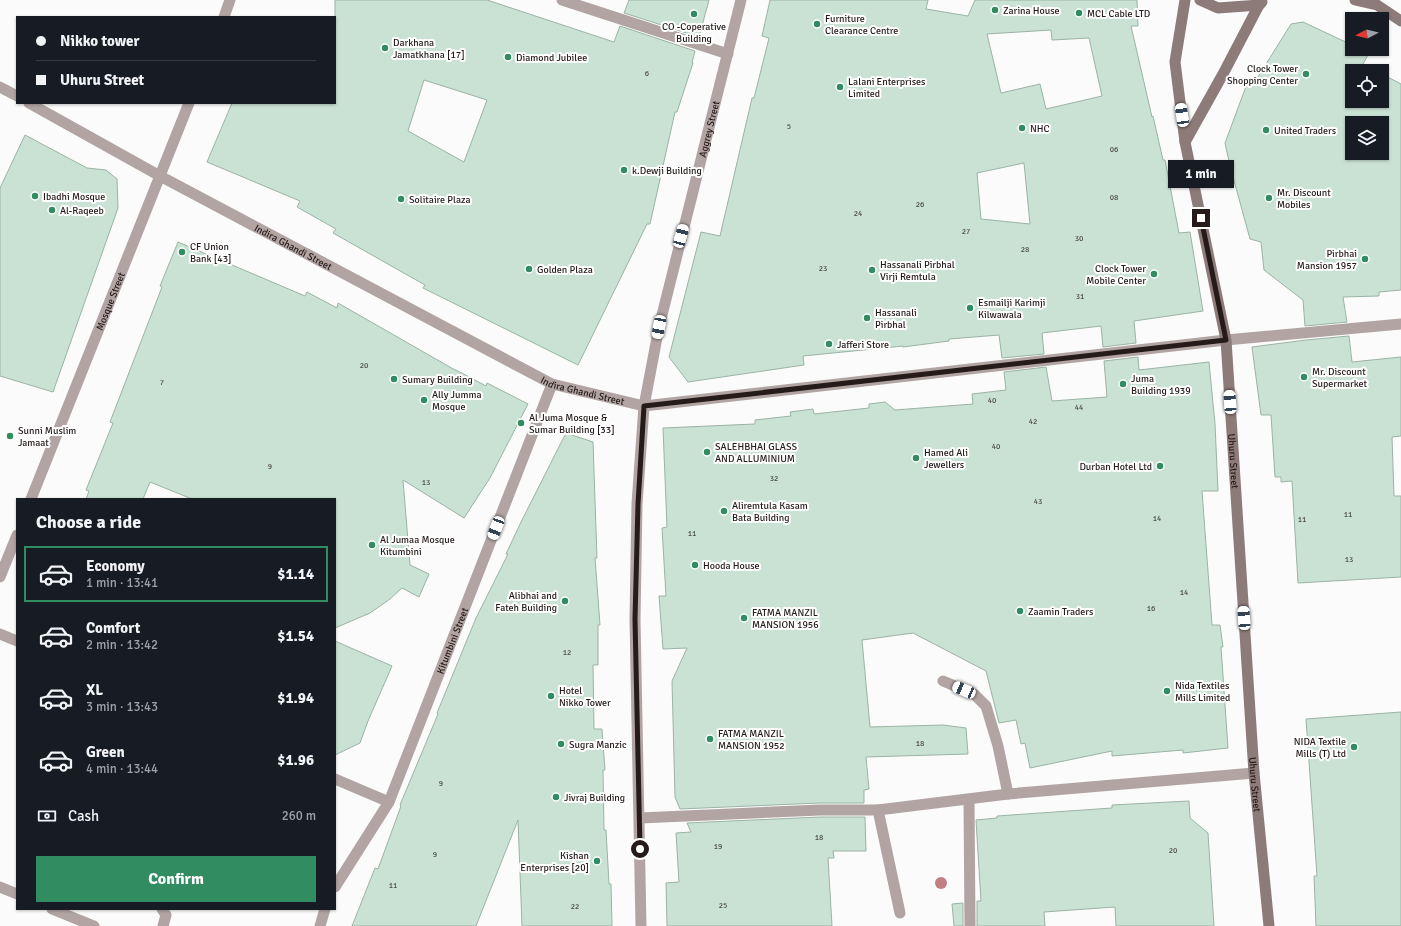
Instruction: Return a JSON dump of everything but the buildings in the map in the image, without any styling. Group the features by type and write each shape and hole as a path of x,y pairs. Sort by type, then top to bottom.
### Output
{"main road":[{"name":"Uhuru Street","path":"1185,0 1175,62 1186,142 1226,340 1254,773 1269,926"},
{"path":"1200,0 1218,8 1262,2"},
{"path":"1355,0 1374,2 1401,21"},
{"path":"1186,142 1262,2"}],"street":[{"path":"224,16 230,0"},
{"path":"562,0 728,54"},
{"name":"Aggrey Street","path":"641,926 635,619 638,504 644,406 664,304 741,0"},
{"path":"0,87 16,95"},
{"name":"Indira Ghandi Street","path":"31,104 160,176 552,384 644,406 1226,340 1401,324"},
{"name":"Mosque Street","path":"31,498 189,104"},
{"name":"Kitumbini Street","path":"336,885 389,802 552,384"},
{"path":"0,577 16,537"},
{"path":"0,634 16,641"},
{"path":"943,681 974,694 986,706 998,746 1008,794"},
{"path":"640,818 820,810 878,810 1008,794 1254,773"},
{"path":"336,779 389,802"},
{"path":"969,800 970,926"},
{"path":"878,810 900,913"},
{"path":"0,887 16,894"},
{"path":"56,910 94,926"},
{"path":"163,910 166,915 163,926"},
{"path":"320,926 325,910"}],"place":[{"name":"Zarina House","path":"995,10"},
{"name":"MCL Cable LTD","path":"1079,13"},
{"name":"CO -Coperative Building","path":"694,14"},
{"name":"Furniture Clearance Centre","path":"817,24"},
{"name":"Darkhana Jamatkhana [17]","path":"385,48"},
{"name":"Diamond Jubilee","path":"508,57"},
{"name":"Clock Tower Shopping Center","path":"1306,74"},
{"name":"Lalani Enterprises Limited","path":"840,87"},
{"name":"NHC","path":"1022,128"},
{"name":"United Traders","path":"1266,130"},
{"name":"k.Dewji Building","path":"624,170"},
{"name":"Ibadhi Mosque","path":"35,196"},
{"name":"Mr. Discount Mobiles","path":"1269,198"},
{"name":"Solitaire Plaza","path":"401,199"},
{"name":"Al-Raqeeb","path":"52,210"},
{"name":"CF Union Bank [43]","path":"182,252"},
{"name":"Pirbhai Mansion 1957","path":"1365,259"},
{"name":"Golden Plaza","path":"529,269"},
{"name":"Hassanali Pirbhal Virji Remtula","path":"872,270"},
{"name":"Clock Tower Mobile Center","path":"1154,274"},
{"name":"Esmailji Karimji Kilwawala","path":"970,308"},
{"name":"Hassanali Pirbhal","path":"867,318"},
{"name":"Jafferi Store","path":"829,344"},
{"name":"Mr. Discount Supermarket","path":"1304,377"},
{"name":"Sumary Building","path":"394,379"},
{"name":"Juma Building 1939","path":"1123,384"},
{"name":"Ally Jumma Mosque","path":"424,400"},
{"name":"Al Juma Mosque & Sumar Building [33]","path":"521,423"},
{"name":"Sunni Muslim Jamaat","path":"10,436"},
{"name":"SALEHBHAI GLASS AND ALLUMINIUM","path":"707,452"},
{"name":"Hamed Ali Jewellers","path":"916,458"},
{"name":"Durban Hotel Ltd","path":"1160,466"},
{"name":"Aliremtula Kasam Bata Building","path":"724,511"},
{"name":"Al Jumaa Mosque Kitumbini","path":"372,545"},
{"name":"Hooda House","path":"695,565"},
{"name":"Alibhai and Fateh Building","path":"565,601"},
{"name":"Zaamin Traders","path":"1020,611"},
{"name":"FATMA MANZIL MANSION 1956","path":"744,618"},
{"name":"Nida Textiles Mills Limited","path":"1167,691"},
{"name":"Hotel Nikko Tower","path":"551,696"},
{"name":"FATMA MANZIL MANSION 1952","path":"710,739"},
{"name":"Sugra Manzic","path":"561,744"},
{"name":"NIDA Textile Mills (T) Ltd","path":"1354,747"},
{"name":"Jivraj Building","path":"556,797"},
{"name":"Kishan Enterprises [20]","path":"597,861"}],"route":[{"path":"640,849 635,619 638,504 644,406 1226,340 1201,218"}]}
